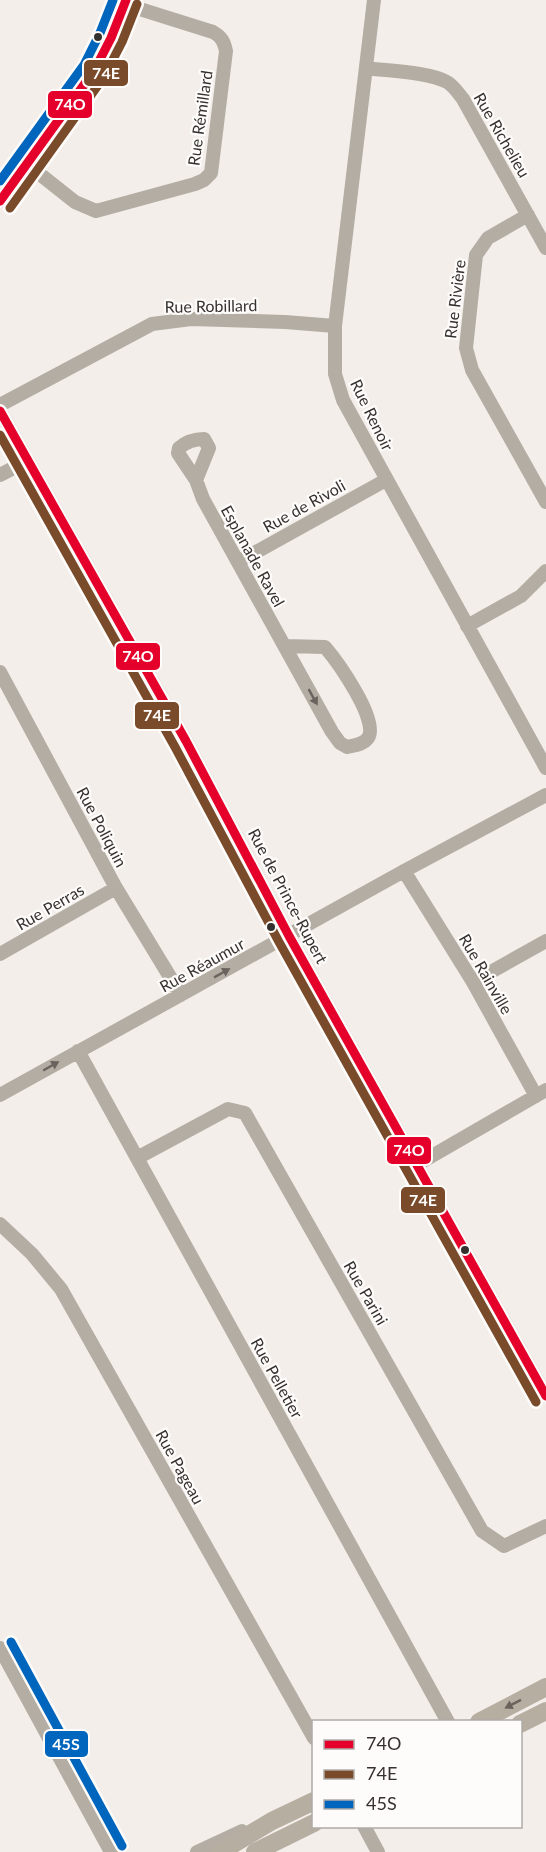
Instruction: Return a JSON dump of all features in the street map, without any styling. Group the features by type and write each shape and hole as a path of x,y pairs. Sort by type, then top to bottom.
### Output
{"main road":[{"path":"483,1720 546,1687"},
{"path":"522,1723 546,1712"},
{"path":"220,1852 273,1821 312,1802"},
{"path":"255,1852 312,1824"}],"street":[{"name":"Rue Renoir","path":"374,0 334,326 334,357 338,386 343,400 386,480 546,768"},
{"name":"Rue Rémillard","path":"27,164 75,202 96,211 195,184 204,180 211,173 226,51 225,43 213,32 125,2"},
{"path":"0,201 94,71 111,38 125,2"},
{"name":"Rue Richelieu","path":"366,68 434,77 455,88 546,248"},
{"name":"Rue Rivière","path":"528,215 489,238 476,255 466,348 472,370 546,502"},
{"name":"Rue Robillard","path":"0,405 152,324 191,319 334,326"},
{"name":"Rue de Prince-Rupert","path":"0,411 186,741 289,936 546,1396"},
{"path":"0,476 27,461"},
{"name":"Esplanade Ravel","path":"196,480 202,499 332,732 340,743 347,747 367,739 371,730 369,720 342,667 325,647 285,646"},
{"name":"Rue de Rivoli","path":"238,562 386,480"},
{"path":"467,626 521,596 546,571"},
{"name":"Rue Poliquin","path":"0,672 116,888 181,994"},
{"name":"Rue Réaumur","path":"0,1095 546,795"},
{"name":"Rue Rainville","path":"404,871 541,1093"},
{"name":"Rue Perras","path":"0,954 116,888"},
{"path":"473,982 546,940"},
{"name":"Rue Pelletier","path":"78,1051 447,1720"},
{"path":"418,1164 541,1093"},
{"name":"Rue Parini","path":"137,1158 228,1109 245,1113 482,1531 504,1546 546,1526"},
{"name":"Rue Pageau","path":"0,1224 32,1254 61,1289 312,1734"},
{"path":"0,1648 111,1852"},
{"path":"197,1852 237,1833 273,1821"},
{"path":"365,1828 378,1852"}],"transit line":[{"name":"45S","path":"0,181 84,65 113,0"},
{"name":"74O","path":"0,201 94,71 111,38 126,0"},
{"name":"74E","path":"10,208 104,77 122,42 137,4"},
{"name":"74O","path":"0,411 186,741 289,936 546,1396"},
{"name":"74E","path":"0,435 175,747 279,942 536,1402"},
{"name":"45S","path":"11,1642 122,1846"}]}
